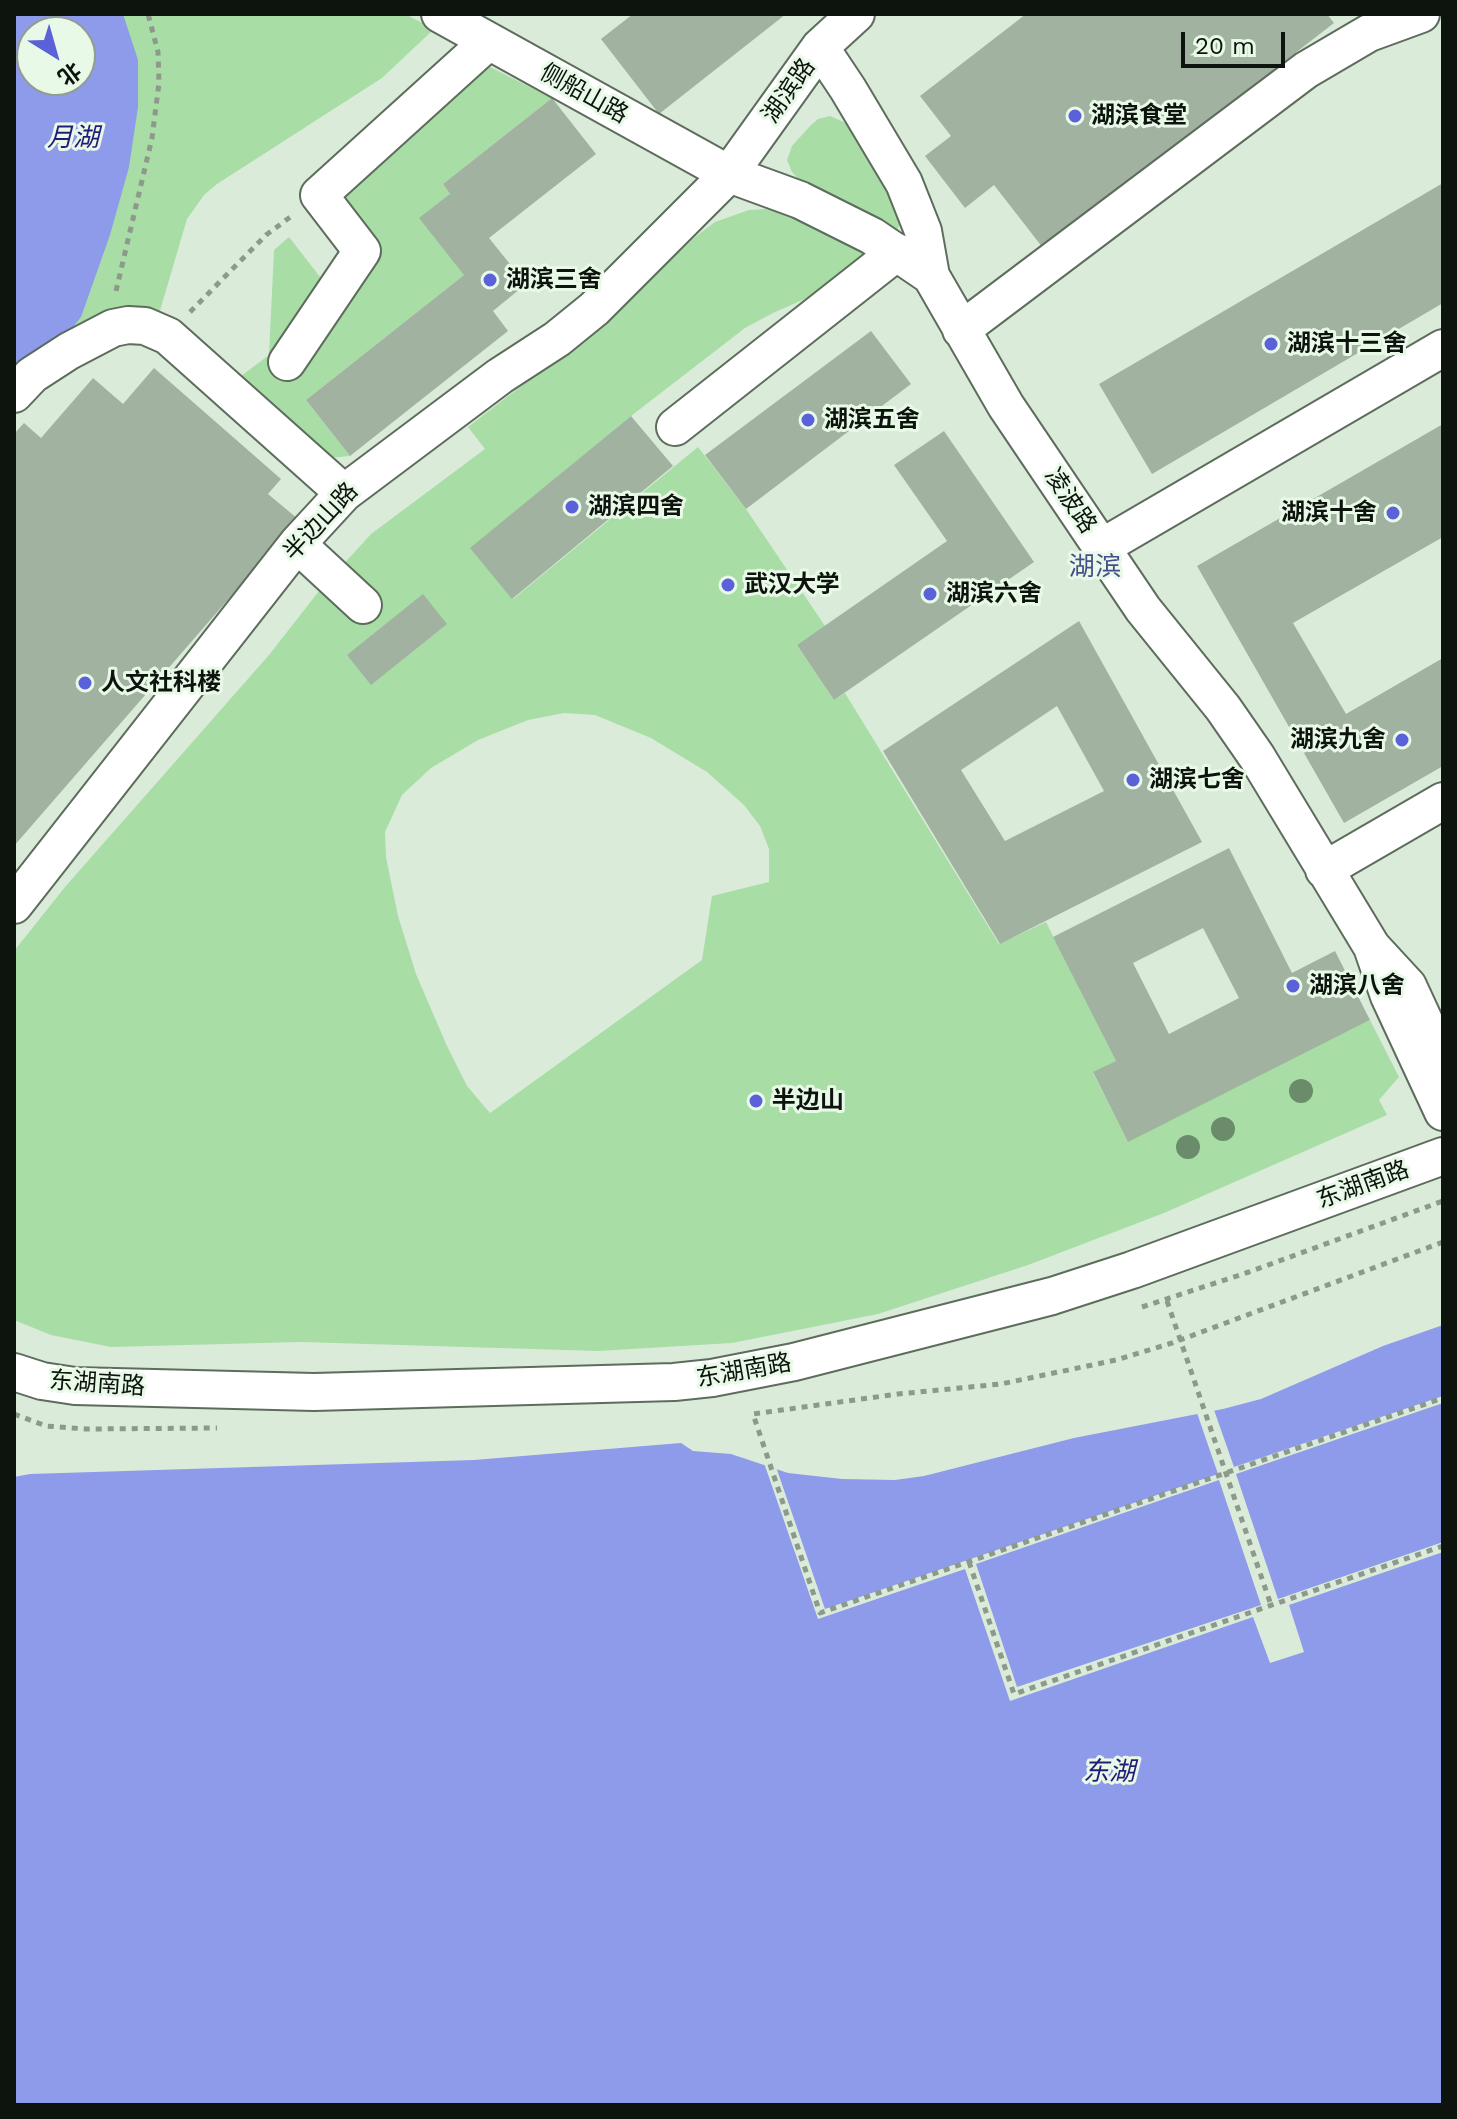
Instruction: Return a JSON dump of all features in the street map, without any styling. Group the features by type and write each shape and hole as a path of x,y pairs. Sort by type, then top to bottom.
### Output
{"street":[{"name":"侧船山路","path":"440,14 729,174"},
{"name":"湖滨路","path":"729,174 820,47 856,14"},
{"path":"961,330 1306,70 1369,33 1421,14"},
{"path":"287,362 362,251 319,195 489,41"},
{"path":"820,47 904,183 923,231 931,276"},
{"name":"凌波路","path":"729,174 800,200 897,252 931,276 1006,406 1143,609 1223,708 1257,757 1372,947 1408,986 1443,1062"},
{"name":"半边山路","path":"14,905 297,544 344,493 594,309 729,174"},
{"path":"675,427 897,252"},
{"path":"14,394 32,375 113,328 145,326 168,336 344,493"},
{"path":"1102,547 1443,348"},
{"path":"297,544 363,605"},
{"path":"1324,870 1443,801"},
{"name":"凌波路","path":"1372,947 1389,996 1443,1112"},
{"name":"东湖南路","path":"14,1372 42,1381 75,1386 314,1392 674,1382 712,1378 808,1359 1052,1296 1132,1270 1443,1156"}],"path":[{"path":"113,328 116,288 152,138 159,83 158,52 148,14"},
{"path":"168,336 266,235 319,195"},
{"path":"1443,1242 1181,1340 1116,1360 1001,1384 898,1394 753,1414 820,1613 1443,1398"},
{"path":"1167,1301 1271,1605"},
{"path":"969,1562 1014,1694 1443,1546"}],"green space":[{"path":"14,14 405,14 434,29 382,78 204,195 187,219 159,314 29,366 17,96 96,96 96,16 16,16 16,61"},
{"path":"484,64 552,98 443,184 450,194 464,275 306,400 350,456 329,458 237,379 269,355 274,250 289,237 324,282 365,271 338,198"},
{"path":"830,116 848,124 872,151 901,222 896,232 804,185 792,172 787,160 792,146 818,119"},
{"path":"749,210 781,211 869,247 855,277 745,328 631,416 471,548 513,599 698,447 746,509 825,626 797,645 834,700 845,693 999,944 1046,922 1116,1061 1093,1073 1128,1141 1370,1020 1399,1077 1379,1100 1387,1115 1164,1213 1028,1265 878,1314 732,1343 598,1351 301,1342 111,1347 51,1335 14,1320 14,951 65,887 371,534 485,449 468,427 608,319 695,237 715,222","holes":["564,713 595,715 651,738 707,772 744,805 760,826 769,849 769,882 712,896 702,960 490,1113 467,1086 416,974 398,916 386,857 385,832 402,795 431,768 478,740 528,720"]}],"water":[{"name":"月湖","path":"14,14 123,14 138,60 138,107 129,167 110,235 81,317 69,332 14,368"},
{"name":"东湖","path":"1443,1325 1443,2105 14,2105 14,1477 30,1474 474,1460 681,1443 693,1451 731,1454 788,1473 842,1479 895,1480 1261,1399 1383,1346"}],"pier":[{"path":"1443,1396 1443,1403 1236,1474 1278,1599 1443,1542 1443,1552 1289,1605 1304,1652 1270,1663 1253,1617 1010,1701 965,1569 818,1619 763,1460 775,1464 825,1609 1218,1474 1196,1410 1213,1407 1234,1467","holes":["1219,1480 1261,1605 1017,1687 976,1564"]}],"building":[{"path":"633,14 786,14 659,114 601,39"},
{"name":"湖滨食堂","path":"1026,14 1327,14 1334,23 1043,248 994,185 965,208 925,156 951,136 920,96"},
{"name":"湖滨三舍","path":"552,98 596,154 489,238 526,284 493,311 508,331 350,456 306,400 464,275 419,218 450,194 443,184"},
{"name":"湖滨十三舍","path":"1443,183 1443,303 1152,474 1099,384"},
{"name":"湖滨五舍","path":"871,331 911,384 746,509 705,455"},
{"name":"人文社科楼","path":"154,368 281,479 268,494 298,519 14,846 14,434 24,423 41,438 93,378 123,404"},
{"name":"湖滨四舍","path":"631,416 673,466 512,599 470,548"},
{"path":"1443,424 1443,537 1293,623 1346,714 1443,658 1443,766 1344,823 1197,566"},
{"name":"湖滨六舍","path":"944,431 1034,562 834,700 797,645 947,541 894,465"},
{"path":"423,594 447,624 371,685 347,655"},
{"name":"湖滨七舍","path":"1079,621 1202,842 1000,944 883,751","holes":["1057,706 1104,791 1005,841 961,770"]},
{"name":"湖滨八舍","path":"1229,848 1292,973 1335,951 1370,1020 1128,1142 1093,1072 1116,1061 1053,937","holes":["1203,928 1239,998 1169,1034 1133,963"]}],"place":[{"name":"湖滨食堂","path":"1075,116"},
{"name":"湖滨三舍","path":"490,280"},
{"name":"湖滨十三舍","path":"1271,344"},
{"name":"湖滨五舍","path":"808,420"},
{"name":"湖滨四舍","path":"572,507"},
{"name":"湖滨十舍","path":"1393,513"},
{"name":"武汉大学","path":"728,585"},
{"name":"湖滨六舍","path":"930,594"},
{"name":"人文社科楼","path":"85,683"},
{"name":"湖滨九舍","path":"1402,740"},
{"name":"湖滨七舍","path":"1133,780"},
{"name":"湖滨八舍","path":"1293,986"},
{"name":"半边山","path":"756,1101"}],"district":[{"name":"湖滨","path":"1095,567"}]}
